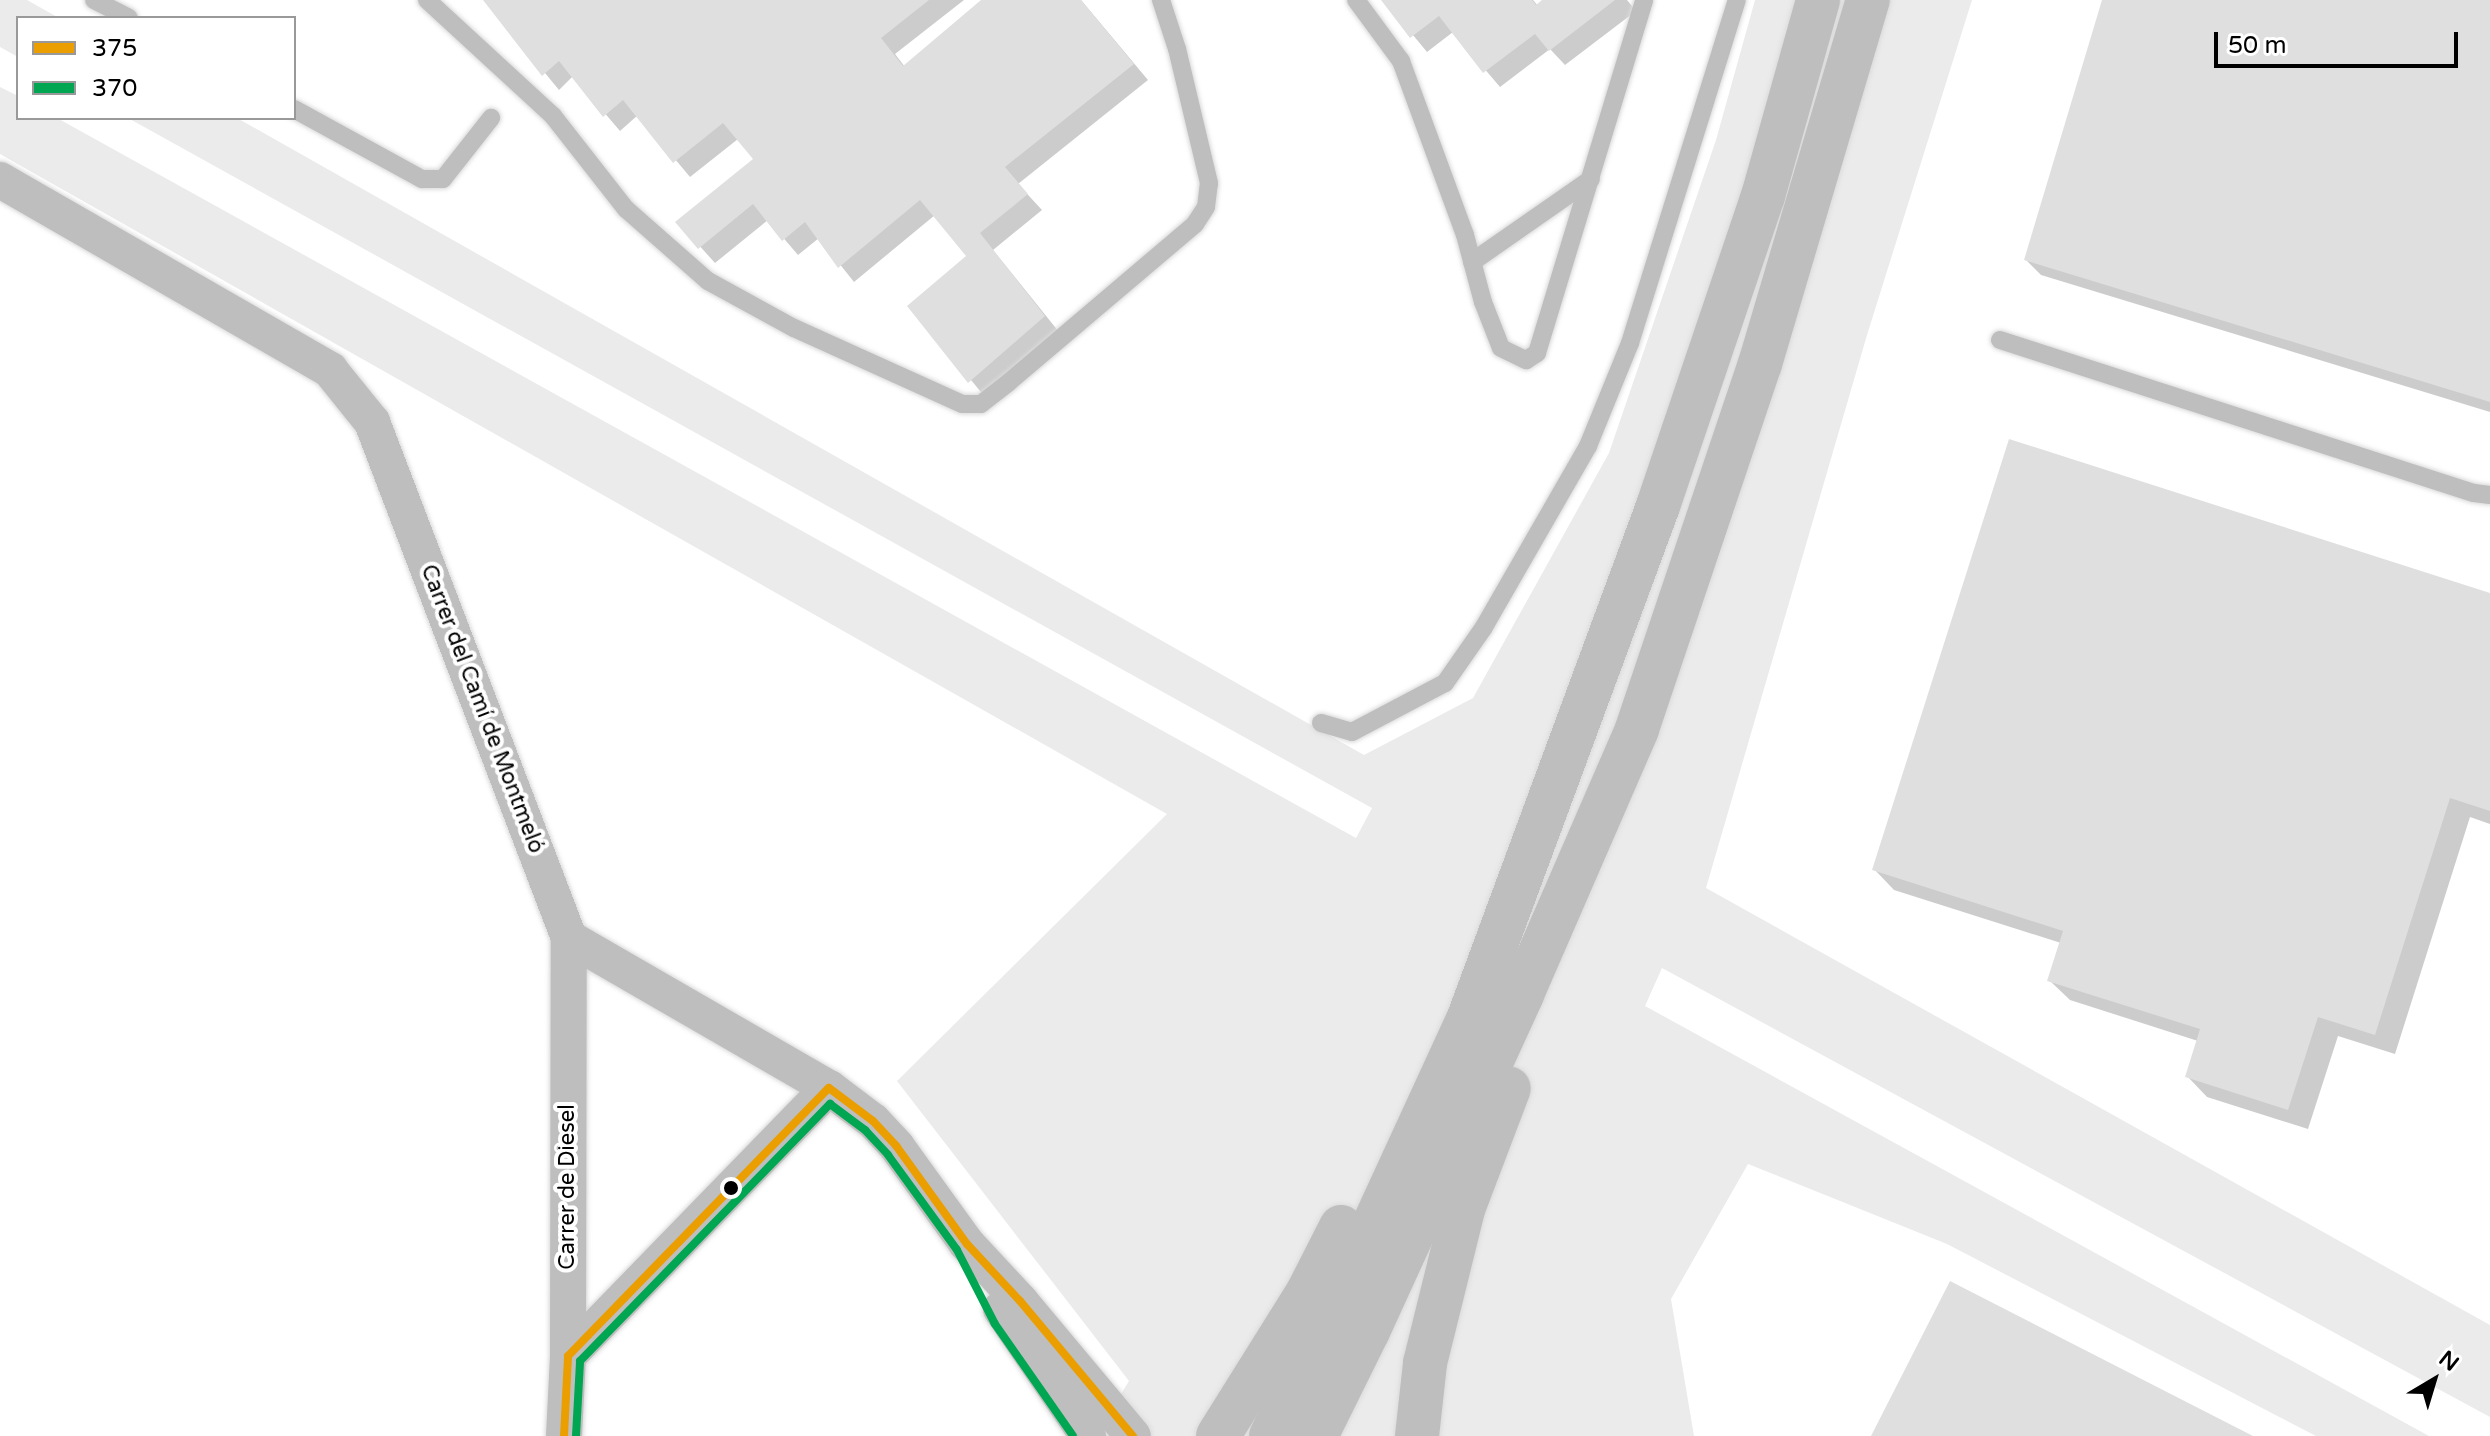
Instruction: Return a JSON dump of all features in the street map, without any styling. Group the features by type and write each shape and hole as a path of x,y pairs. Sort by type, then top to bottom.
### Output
{"highway":[{"path":"1271,1436 1334,1311 1468,1020 1658,506 1763,196 1818,0"},
{"path":"1417,1436 1425,1363 1463,1209 1597,862 1637,729 1760,364 1868,0"},
{"path":"1316,1436 1503,1036 1637,729"},
{"path":"1218,1436 1308,1292 1521,872"}],"street":[{"name":"Carrer del Camí de Montmeló","path":"0,180 330,370 372,422 569,938"},
{"path":"569,938 829,1088 873,1121 897,1147 967,1244 1020,1301 1133,1436"},
{"name":"Carrer de Diesel","path":"564,1436 568,1356 569,938"},
{"path":"568,1356 829,1088"},
{"path":"967,1244 1005,1317 1088,1436"}],"lane":[{"path":"94,0 125,16"},
{"path":"427,0 553,116 626,209 708,281 794,328 962,404 981,404 1009,382 1195,224 1206,207 1209,183 1177,49 1161,0"},
{"path":"1356,0 1401,61 1501,348 1526,360 1537,353 1644,0"},
{"path":"1321,723 1352,732 1445,683 1484,627 1588,446 1630,343 1737,0"},
{"path":"296,110 422,179 443,179 491,118"},
{"path":"1472,262 1591,179"},
{"path":"2000,340 2474,493 2490,495"}],"shaded area":[{"path":"0,0 27,0 55,16 16,16 16,56 0,47"},
{"path":"1755,0 1972,0 1867,335 1706,888 2490,1325 2490,1417 1662,968 1645,1006 2429,1436 2316,1436 1947,1244 1748,1164 1671,1299 1694,1436 1095,1436 1129,1381 897,1081 1167,814 0,154 0,87 16,95 16,120 61,120 1356,838 1372,808 132,120 241,120 1364,755 1473,698 1609,453 1716,140"}],"building":[{"path":"483,0 929,0 881,38 903,66 981,0 1081,0 1134,64 1005,167 1028,194 980,233 1045,316 968,383 907,306 966,256 920,200 838,268 805,222 782,241 753,204 698,249 675,222 753,159 723,123 673,163 623,100 603,117 559,61 542,76"},
{"path":"1381,0 1532,0 1536,5 1542,0 1615,0 1549,51 1535,34 1483,73 1439,16 1410,38"},
{"path":"2102,0 2490,0 2490,402 2024,260"},
{"path":"2009,439 2490,593 2490,811 2450,798 2375,1035 2318,1017 2288,1110 2185,1077 2200,1029 2047,981 2063,931 1872,870"},
{"path":"1950,1281 2163,1390 2253,1436 1871,1436"}],"transit line":[{"name":"375","path":"564,1436 568,1356 829,1088 873,1121 897,1147 967,1244 1020,1301 1133,1436"},
{"name":"370","path":"576,1436 580,1361 830,1104 865,1130 888,1155 957,1250 995,1324 1073,1436"}]}
